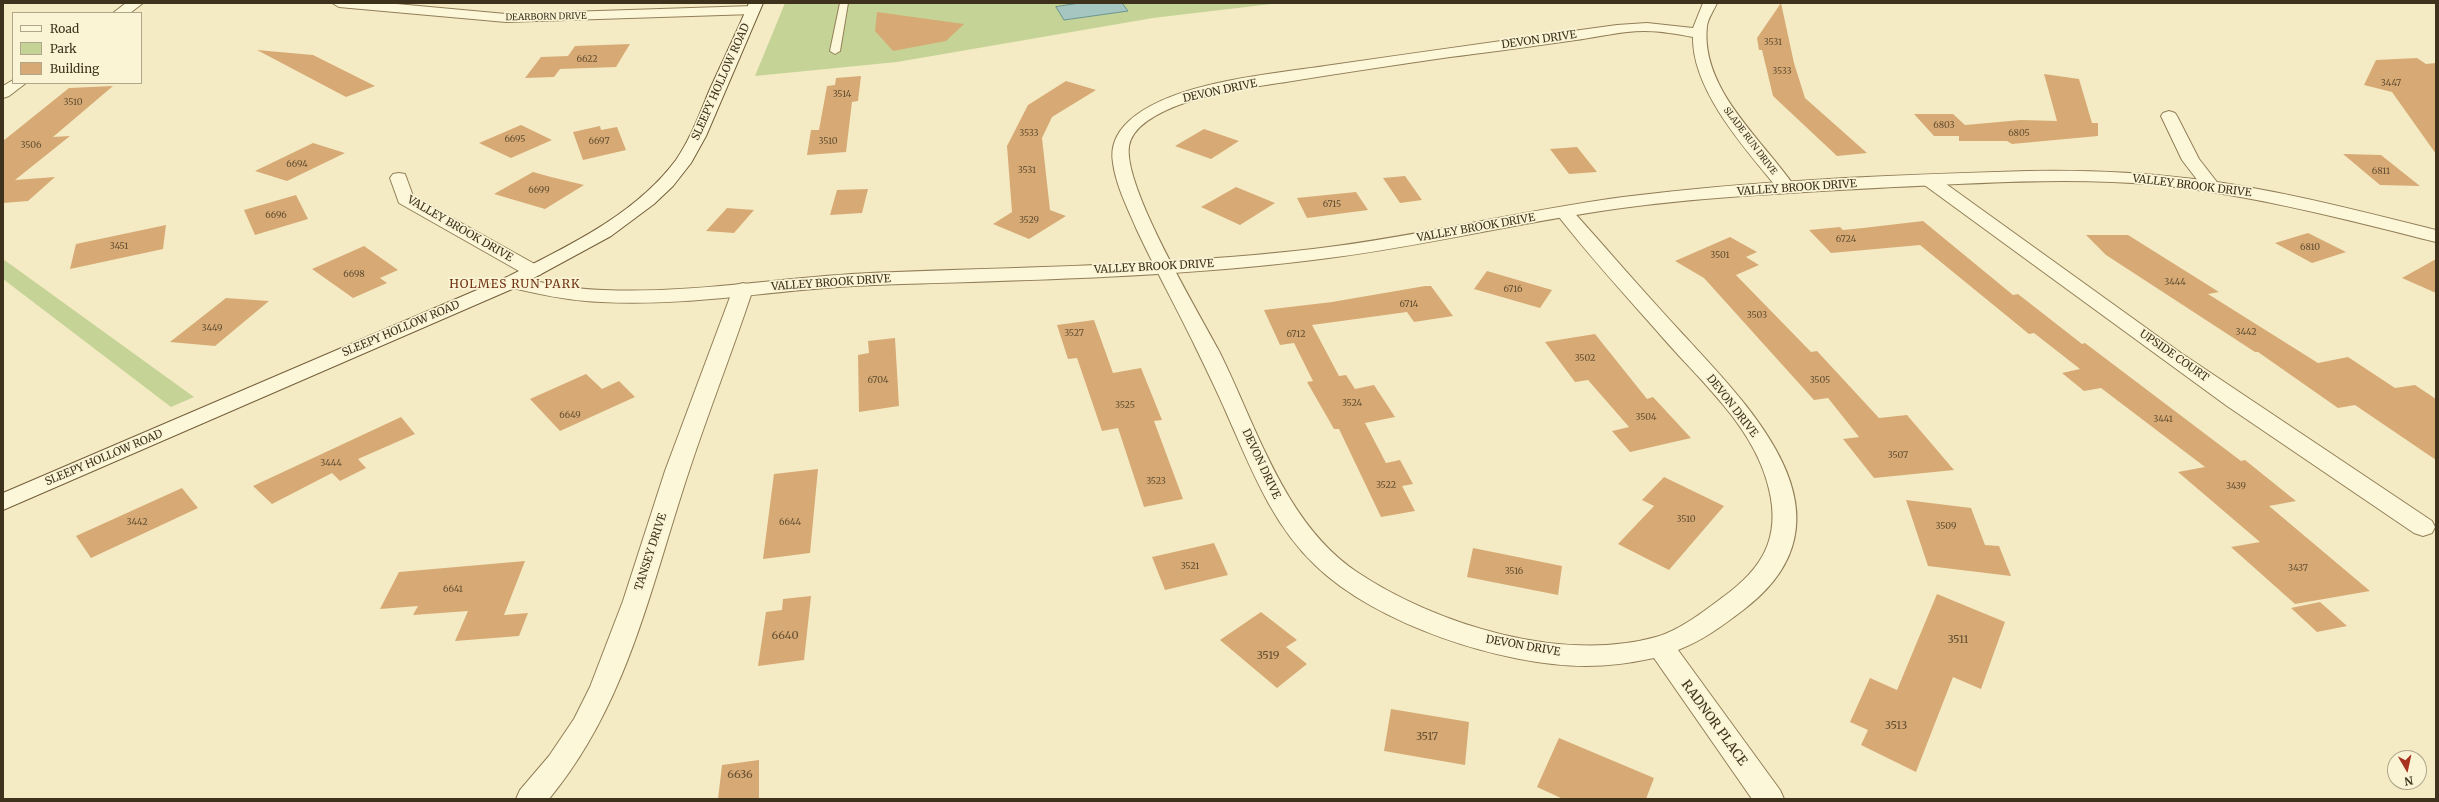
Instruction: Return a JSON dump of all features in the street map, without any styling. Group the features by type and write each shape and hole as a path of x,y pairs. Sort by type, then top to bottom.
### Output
{"street":[{"path":"122,12 136,3"},
{"name":"DEARBORN DRIVE","path":"339,3 506,18 754,6"},
{"name":"SLADE RUN DRIVE","path":"1710,3 1699,23 1699,33 1704,64 1722,102 1743,134 1786,187"},
{"name":"SLEEPY HOLLOW ROAD","path":"3,502 512,282 587,242 622,219 653,194 682,164 699,135 754,6"},
{"name":"DEVON DRIVE","path":"1564,212 1725,394 1754,432 1772,461 1783,493 1785,526 1782,544 1767,574 1753,591 1688,635 1660,646 1624,654 1598,657 1539,651 1488,640 1433,624 1387,603 1347,578 1319,556 1290,521 1269,486 1236,409 1166,268 1124,177 1119,149 1125,136 1131,128 1159,108 1175,101 1211,91 1376,63 1625,29 1648,27 1699,33"},
{"path":"3,93 16,84"},
{"path":"2169,116 2190,160 2211,186"},
{"name":"VALLEY BROOK DRIVE","path":"512,282 538,290 569,295 664,295 848,280 1166,268 1315,254 1564,212 1679,197 1786,187 1929,180 2036,177 2128,178 2211,186 2327,209 2436,236"},
{"name":"VALLEY BROOK DRIVE","path":"399,178 405,200 533,271"},
{"name":"UPSIDE COURT","path":"1929,180 2103,307 2327,464 2423,527"},
{"name":"TANSEY DRIVE","path":"531,799 569,751 601,692 624,636 678,471 720,360 743,289"},
{"name":"RADNOR PLACE","path":"1660,646 1769,799"}],"lane":[{"path":"834,51 844,3"}],"green space":[{"path":"785,3 1280,3 1153,18 897,62 755,76"},
{"path":"3,259 194,397 171,407 3,279"}],"water":[{"path":"1080,3 1122,3 1128,11 1064,20 1056,7"}],"building":[{"path":"1781,3 1794,63 1805,98 1867,153 1837,156 1773,96 1762,50 1759,50 1757,38"},
{"path":"877,12 964,24 946,41 893,51 875,31"},
{"path":"630,44 616,67 560,69 554,77 525,78 541,57 568,56 575,46"},
{"path":"257,50 313,55 375,86 346,97"},
{"path":"2417,58 2426,64 2436,63 2436,154 2392,92 2364,85 2376,60"},
{"path":"2044,74 2079,79 2092,123 2098,123 2098,136 2012,144 2007,141 1959,141 1959,136 1934,136 1914,114 1953,114 1965,125 2021,120 2057,121"},
{"path":"861,76 858,101 852,102 846,152 807,155 811,130 819,130 827,86 835,85 836,78"},
{"path":"1066,81 1096,90 1052,117 1042,138 1050,210 1066,216 1029,239 993,224 1012,212 1007,146 1028,105"},
{"path":"113,86 53,137 70,136 15,180 55,177 28,201 3,203 3,141 69,88"},
{"path":"521,125 552,140 511,158 479,143"},
{"path":"600,126 601,130 617,127 626,150 583,160 573,132"},
{"path":"1204,129 1239,141 1211,159 1175,146"},
{"path":"313,143 345,153 287,181 255,171"},
{"path":"1577,147 1597,172 1569,174 1550,149"},
{"path":"2343,154 2381,155 2420,186 2380,185"},
{"path":"533,172 584,185 545,209 494,194"},
{"path":"1405,176 1422,200 1400,203 1383,178"},
{"path":"1236,187 1275,203 1240,225 1201,207"},
{"path":"868,189 862,213 830,215 837,190"},
{"path":"1356,192 1368,210 1307,218 1297,198"},
{"path":"296,195 308,219 255,235 244,210"},
{"path":"727,208 754,210 734,233 706,231"},
{"path":"1923,221 2013,295 2018,294 2082,344 2085,343 2241,461 2245,460 2296,501 2269,506 2370,591 2295,604 2231,547 2260,542 2178,472 2205,467 2101,388 2084,391 2062,373 2080,369 2034,333 2029,334 1920,245 1831,253 1809,230 1840,227 1843,230"},
{"path":"166,225 163,249 70,269 76,244"},
{"path":"2308,233 2346,252 2312,263 2275,243"},
{"path":"2086,235 2128,235 2219,292 2208,294 2318,363 2348,357 2395,388 2415,385 2436,399 2436,460 2355,405 2338,408 2258,352 2255,352 2106,255"},
{"path":"1730,237 1757,252 1746,257 1759,265 1736,275 1811,352 1817,351 1879,418 1907,415 1954,470 1874,478 1843,439 1859,437 1828,398 1814,400 1704,278 1675,261"},
{"path":"364,246 398,270 380,278 387,283 353,298 312,269"},
{"path":"2436,259 2436,293 2402,278"},
{"path":"1487,271 1552,290 1540,308 1474,289"},
{"path":"1431,286 1453,316 1414,322 1407,312 1312,325 1339,376 1346,375 1355,389 1374,385 1395,417 1365,423 1386,463 1400,460 1413,484 1402,486 1415,511 1381,517 1339,429 1334,429 1307,382 1313,381 1294,343 1280,345 1264,310 1332,302"},
{"path":"226,298 269,301 215,346 170,342"},
{"path":"1094,320 1113,373 1141,368 1162,420 1154,421 1183,499 1144,507 1118,428 1102,431 1077,358 1068,359 1057,325"},
{"path":"1595,334 1647,399 1653,397 1691,438 1630,452 1612,431 1629,427 1588,380 1575,382 1545,342"},
{"path":"895,338 899,406 859,412 858,355 869,353 868,341"},
{"path":"586,374 602,389 619,381 635,397 560,431 530,399"},
{"path":"401,417 415,434 358,459 366,468 340,481 332,473 272,504 253,486"},
{"path":"818,469 810,553 763,559 774,474"},
{"path":"1664,477 1724,506 1669,570 1618,544 1654,506 1642,500"},
{"path":"182,488 198,508 91,558 76,536"},
{"path":"1906,500 1971,508 1985,545 1999,546 2011,576 1928,566"},
{"path":"1214,543 1228,575 1165,590 1152,557"},
{"path":"1473,548 1562,566 1558,595 1467,577"},
{"path":"525,561 504,615 528,613 519,636 455,641 468,611 413,615 418,606 380,609 399,572"},
{"path":"1937,594 2005,622 1981,689 1953,677 1916,772 1861,745 1868,730 1850,722 1870,678 1897,690"},
{"path":"811,596 804,660 758,666 766,612 782,610 783,599"},
{"path":"2320,602 2347,626 2317,632 2291,608"},
{"path":"1261,612 1297,640 1286,647 1307,664 1277,688 1220,640"},
{"path":"1391,709 1469,722 1465,765 1384,751"},
{"path":"1559,738 1654,778 1646,799 1563,799 1537,787"},
{"path":"759,760 759,799 718,799 722,765"}],"district":[{"name":"HOLMES RUN PARK","path":"515,285"}]}
